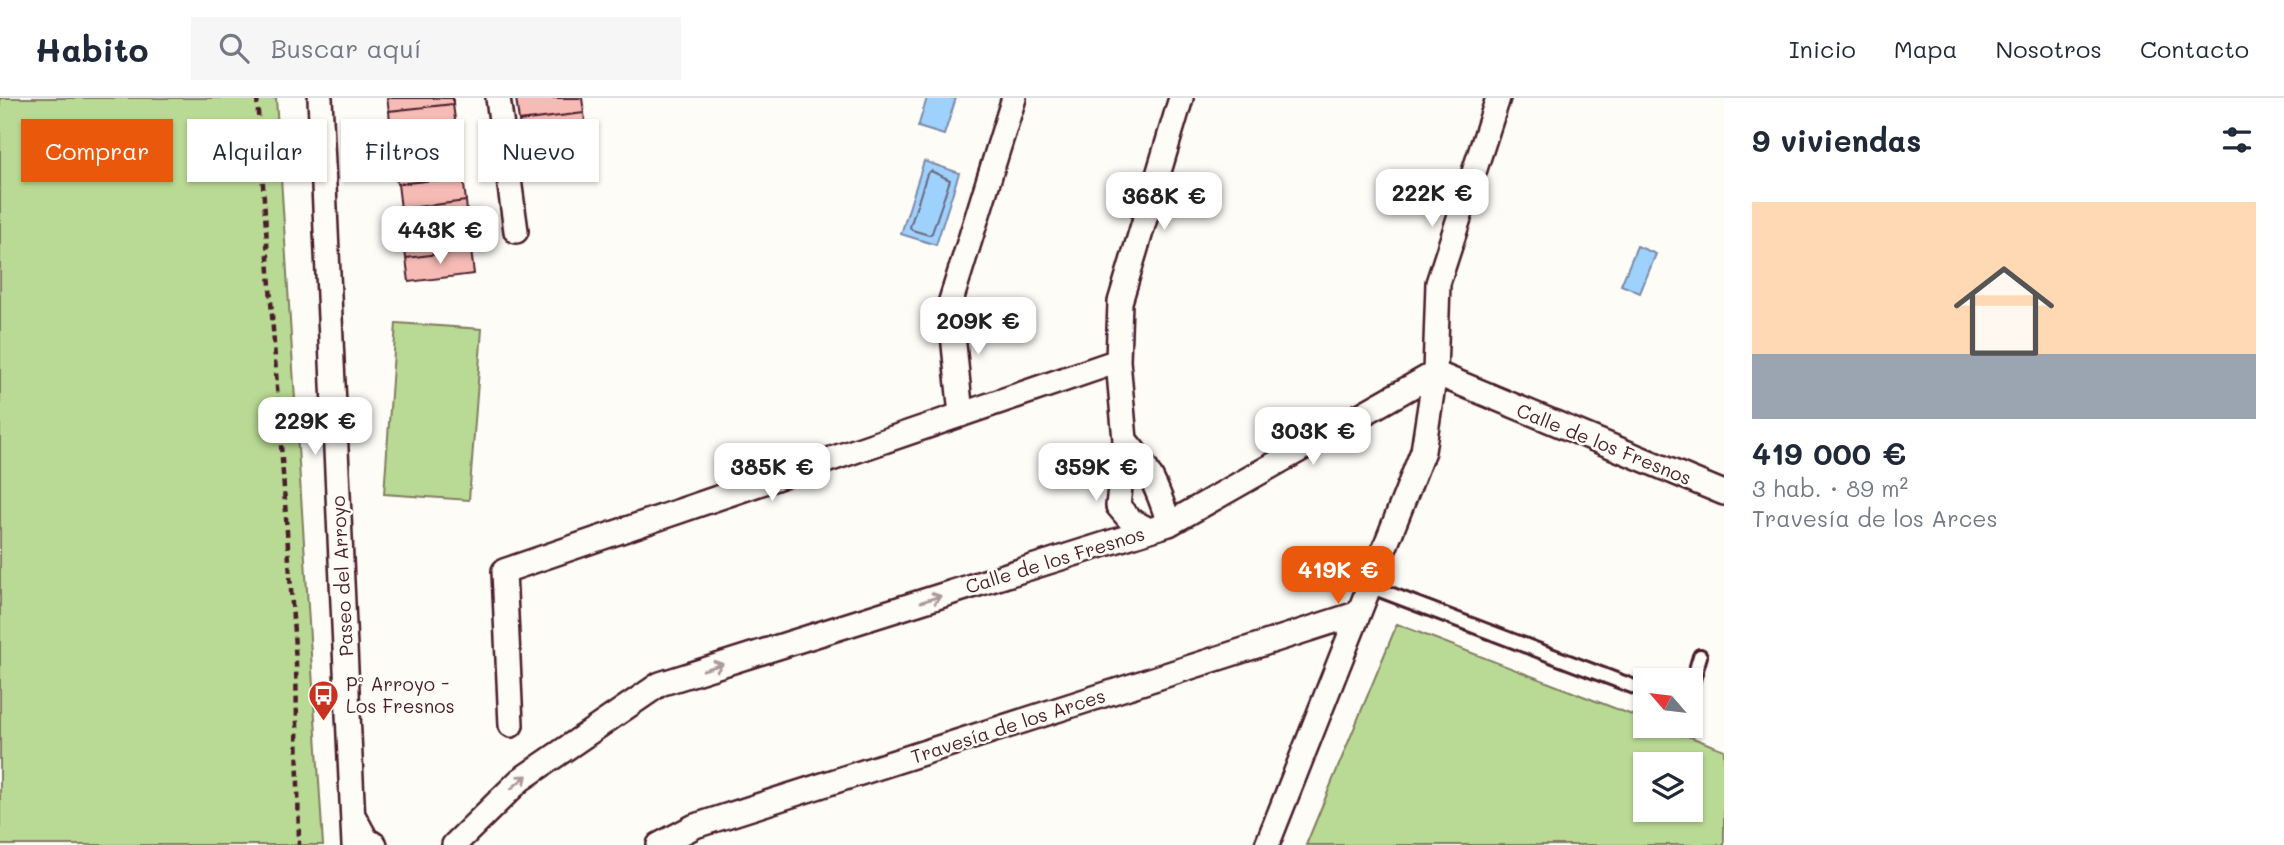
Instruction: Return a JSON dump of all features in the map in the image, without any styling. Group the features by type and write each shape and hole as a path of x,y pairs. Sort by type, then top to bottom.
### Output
{"street":[{"name":"Paseo del Arroyo","path":"320,98 354,845"},
{"path":"498,98 516,231"},
{"path":"961,415 950,304 1014,98"},
{"path":"1125,440 1145,464 1160,494 1159,527 1130,520 1118,506 1125,440 1118,361 1120,302 1181,98"},
{"path":"1267,845 1423,451 1435,373 1438,283 1498,98"},
{"path":"511,725 504,571 1118,361"},
{"name":"Calle de los Fresnos","path":"446,845 462,837 520,780 660,684 1159,527 1435,373 1724,493"},
{"name":"Travesía de los Arces","path":"659,845 695,826 1359,613"},
{"path":"353,814 366,839 375,845"}],"lane":[{"path":"1369,586 1633,686"},
{"path":"1696,668 1700,656"}],"path":[{"path":"257,98 296,662 299,845"}],"green space":[{"path":"0,98 276,98 277,119 187,119 187,182 281,182 323,845 0,845"},
{"path":"396,323 482,329 469,500 384,494"},
{"path":"1397,624 1633,715 1633,738 1693,738 1724,750 1724,845 1306,845"}],"water":[{"path":"927,98 956,98 944,135 918,127"},
{"path":"924,161 959,173 936,245 901,234"},
{"path":"1637,246 1656,254 1640,293 1621,285"}],"building":[{"path":"387,98 453,98 453,104 389,111"},
{"path":"516,98 582,98 584,113 519,119"},
{"path":"453,104 455,119 390,119 389,111"},
{"path":"584,113 585,119 535,119"},
{"path":"464,182 466,201 401,209 398,184"},
{"path":"466,201 468,224 403,233 401,209"},
{"path":"468,224 471,250 406,258 403,233"},
{"path":"471,250 474,274 409,282 406,258"}],"place":[{"name":"Pº Arroyo - Los Fresnos","path":"323,722"}]}
